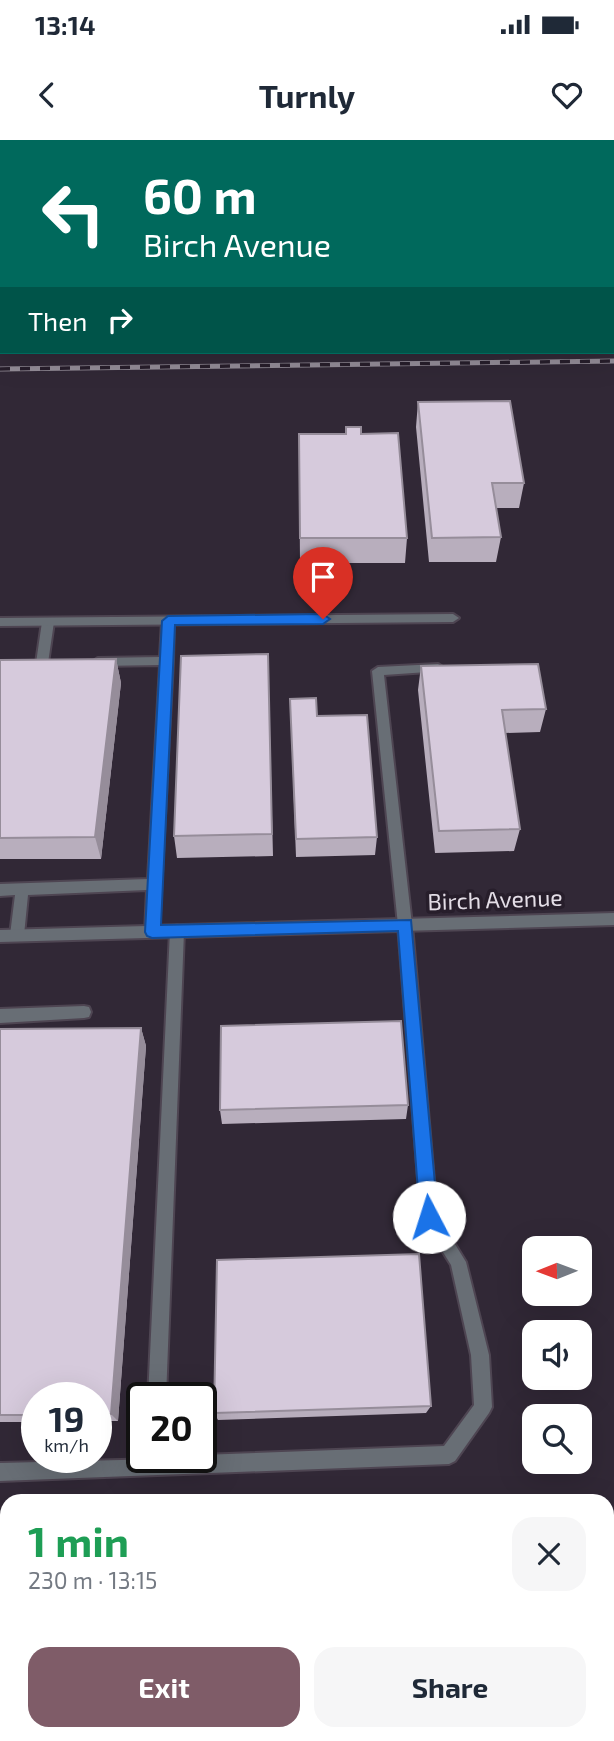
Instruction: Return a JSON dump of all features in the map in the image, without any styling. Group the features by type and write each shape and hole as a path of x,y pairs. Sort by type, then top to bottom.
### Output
{"street":[{"path":"0,622 453,618"},
{"path":"152,932 168,621"},
{"path":"48,622 37,663 56,663"},
{"path":"84,662 167,661"},
{"path":"217,1461 449,1455 483,1407 480,1354 458,1262 429,1217 405,925 379,671 455,668"},
{"path":"0,890 155,884"},
{"path":"17,935 22,889"},
{"name":"Birch Avenue","path":"0,936 614,919"},
{"path":"158,1382 177,931"},
{"path":"0,1016 84,1012"},
{"path":"0,1472 126,1464"}],"building":[{"path":"510,401 524,483 492,483 501,537 432,538 418,402"},
{"path":"346,427 361,427 361,434 398,433 407,538 300,538 299,434 346,434"},
{"path":"268,654 272,834 174,836 181,656"},
{"path":"116,659 95,837 0,838 0,660"},
{"path":"538,664 546,709 502,710 520,829 439,831 421,666"},
{"path":"316,698 317,716 367,715 377,837 296,839 290,699"},
{"path":"401,1021 408,1105 220,1110 221,1026"},
{"path":"141,1028 112,1401 112,1382 21,1382 21,1415 0,1415 0,1029"},
{"path":"419,1254 431,1406 217,1413 217,1382 215,1382 217,1260"}],"railway":[{"path":"0,369 614,361"}],"route":[{"path":"323,619 168,621 152,932 405,925 429,1217"}]}
